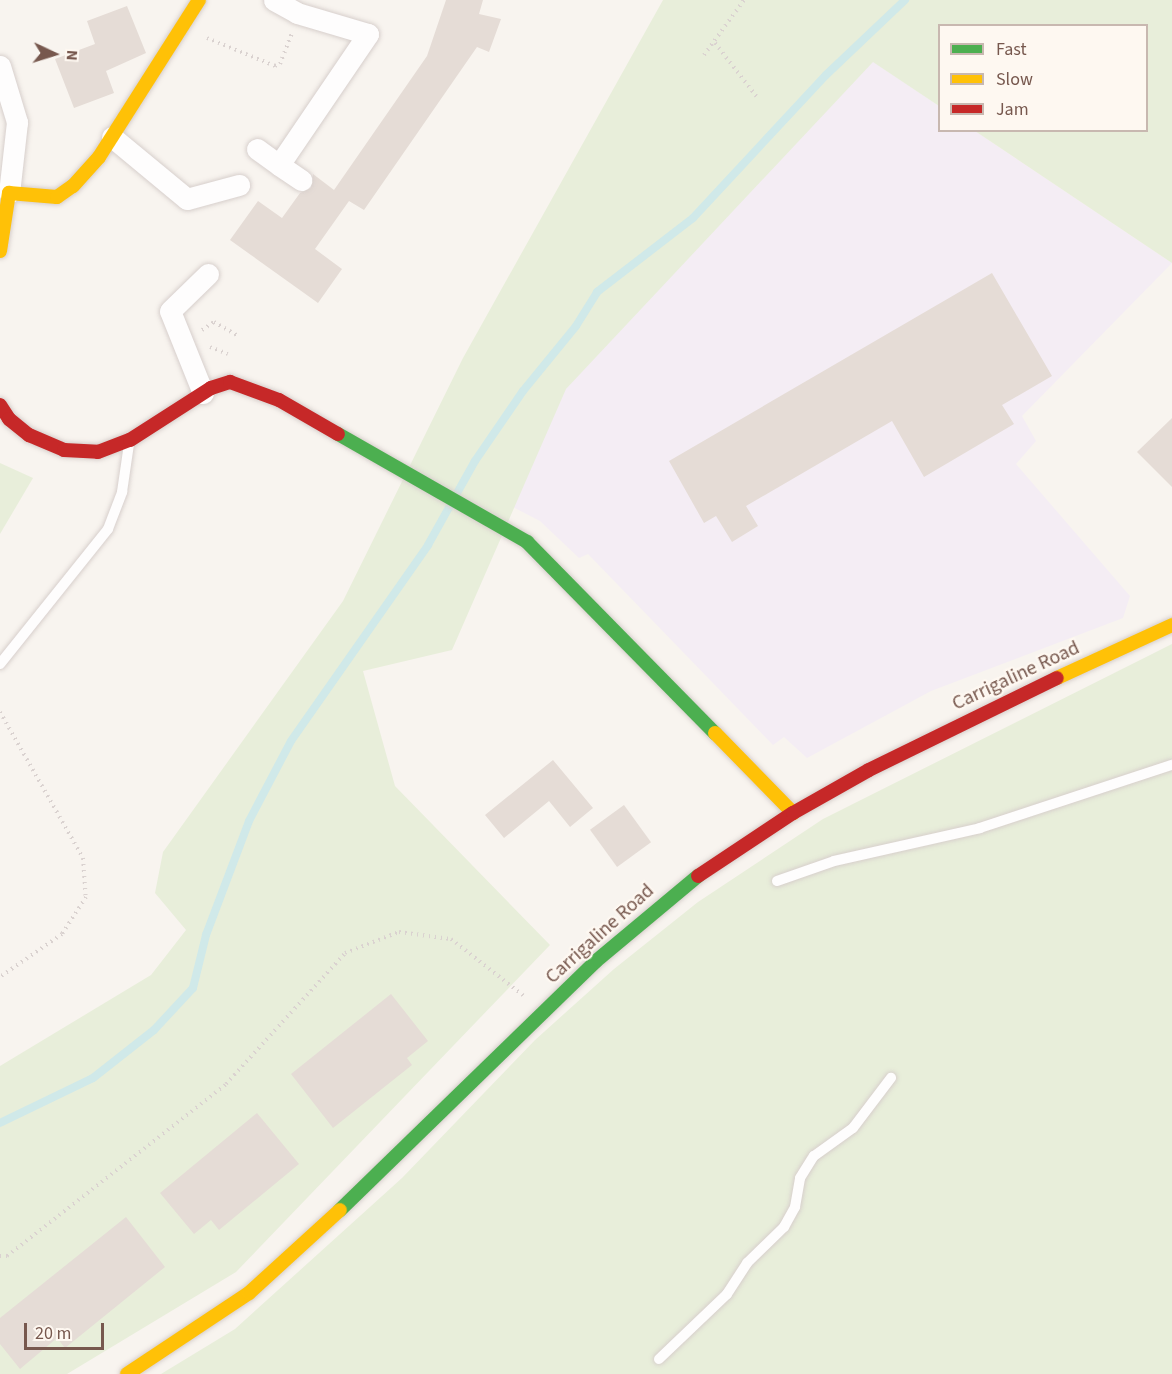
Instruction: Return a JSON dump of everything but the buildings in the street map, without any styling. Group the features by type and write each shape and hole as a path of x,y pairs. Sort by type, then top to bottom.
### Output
{"street":[{"path":"9,193 57,197 73,186 112,137 199,0"},
{"path":"274,0 297,13 368,34 279,165"},
{"path":"0,66 17,122 0,251"},
{"path":"112,137 187,199 239,185"},
{"path":"257,149 301,180"},
{"path":"203,393 170,311 208,274"},
{"path":"0,405 9,419 29,435 64,450 98,452 130,440 203,393 230,382 279,400 506,527 527,542 749,763 794,813"},
{"name":"Carrigaline Road","path":"127,1374 207,1324 249,1293 375,1178 543,1012 681,888 794,813 947,729 1172,625"}],"lane":[{"path":"0,664 108,529 122,492 130,440"},
{"path":"777,881 834,861 980,828 1172,765"},
{"path":"659,1359 727,1294 747,1263 784,1227 795,1207 800,1178 814,1156 853,1128 891,1078"}],"path":[{"path":"704,55 716,43 744,0"},
{"path":"181,28 275,66 280,64 292,32"},
{"path":"716,43 756,97"},
{"path":"203,336 202,329 214,322 238,336"},
{"path":"205,342 210,348 238,356"},
{"path":"0,712 83,858 86,897 62,934 0,977"},
{"path":"0,1256 7,1256 226,1084 345,953 399,932 451,939 543,1012"}],"shaded area":[{"path":"812,20 938,105 938,132 976,132 1172,263 1022,416 1036,441 1016,464 1130,596 1123,618 931,691 807,758 784,737 773,745 588,554 579,558 540,521 439,469"}],"green space":[{"path":"663,0 1172,0 1172,263 976,132 1148,132 1148,24 938,24 938,105 873,62 566,389 452,650 363,671 395,786 550,945 236,1272 67,1374 0,1374 0,1066 151,975 186,930 155,893 163,852 343,601 463,358"},
{"path":"0,463 33,478 0,534"},
{"path":"1172,644 1172,1374 161,1374 235,1329 402,1178 535,1040 614,969 698,902 823,819"}],"waterway":[{"path":"0,1123 93,1078 154,1030 193,988 206,935 249,821 291,741 428,545 475,461 523,391 576,326 597,292 693,218 826,75 905,0"}],"traffic: fast":[{"path":"338,434 527,542 715,733"},
{"path":"340,1210 595,962 698,876"}],"traffic: slow":[{"path":"0,251 9,193 57,197 73,186 99,157 199,0"},
{"path":"1057,678 1172,625"},
{"path":"715,733 793,813"},
{"path":"127,1374 249,1293 340,1210"}],"traffic: jam":[{"path":"0,405 9,419 29,435 64,450 98,452 130,440 211,388 230,382 279,400 338,434"},
{"path":"698,876 793,813 869,770 1057,678"}]}
